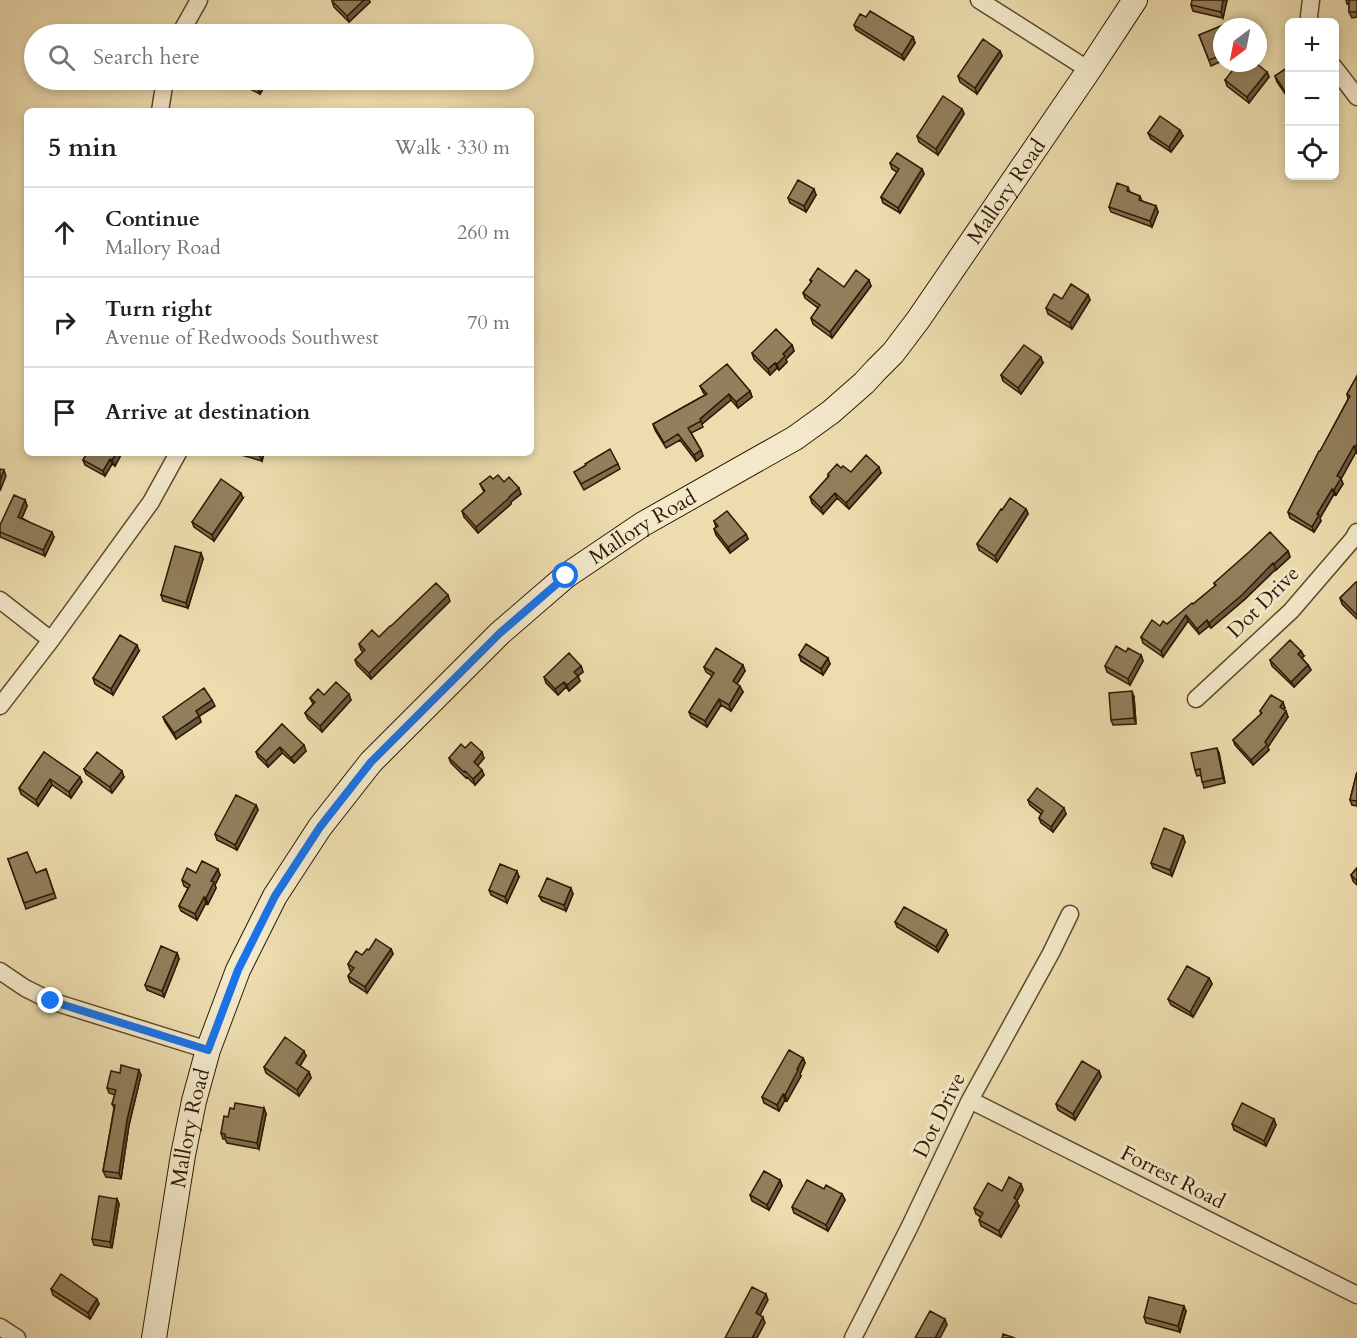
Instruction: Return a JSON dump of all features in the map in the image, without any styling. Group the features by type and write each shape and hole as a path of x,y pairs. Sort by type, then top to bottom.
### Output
{"street":[{"path":"186,24 199,0"},
{"path":"979,0 1089,70"},
{"name":"Mallory Road","path":"154,1338 183,1155 194,1101 208,1050 238,970 275,896 320,827 371,762 500,633 566,576 643,524 795,438 831,412 864,383 893,353 918,320 1135,0"},
{"path":"1309,18 1311,0"},
{"path":"1339,72 1357,97"},
{"path":"160,108 163,90"},
{"path":"0,706 151,502 176,456"},
{"name":"Dot Drive","path":"1196,699 1291,610 1356,538"},
{"path":"0,600 51,640"},
{"name":"Dot Drive","path":"853,1338 970,1100 1070,914"},
{"path":"0,971 25,988 51,1001 208,1050"},
{"name":"Forrest Road","path":"970,1100 1357,1295"},
{"path":"0,1327 17,1338"}],"building":[{"path":"333,0 364,0 347,16"},
{"path":"1192,0 1223,0 1221,12 1191,5"},
{"path":"1349,0 1357,0 1357,12 1349,12"},
{"path":"870,11 913,37 902,55 854,25 860,14 866,17"},
{"path":"1213,29 1213,58 1209,60 1199,35"},
{"path":"983,39 1000,51 975,88 958,76"},
{"path":"1285,69 1285,91 1275,76"},
{"path":"1231,72 1267,72 1247,97 1225,80"},
{"path":"943,96 962,109 936,149 917,136"},
{"path":"1160,116 1180,130 1169,147 1148,133"},
{"path":"897,153 922,169 898,208 881,197 899,169 890,163"},
{"path":"798,180 814,189 804,206 788,198"},
{"path":"1117,183 1128,187 1127,191 1140,196 1139,200 1156,206 1150,221 1109,207"},
{"path":"818,268 844,287 856,270 869,280 830,332 811,318 820,305 803,293"},
{"path":"1071,284 1088,295 1070,323 1046,308 1054,294 1062,299"},
{"path":"776,329 792,345 777,364 775,363 768,369 752,353"},
{"path":"1024,345 1041,357 1018,388 1001,375"},
{"path":"727,364 750,391 736,402 729,394 700,419 701,421 688,428 701,450 694,455 678,434 664,443 653,424 707,394 700,386"},
{"path":"1357,376 1357,444 1337,476 1341,478 1317,514 1319,515 1312,527 1288,512 1350,396 1347,394"},
{"path":"610,449 618,464 581,484 574,472"},
{"path":"866,455 879,467 846,503 835,493 821,508 810,497 837,464 851,472"},
{"path":"85,456 115,456 112,460 110,459 103,471 83,460"},
{"path":"498,475 504,482 509,477 519,488 476,527 462,511 485,491 480,484 490,476 493,479"},
{"path":"221,479 241,493 212,535 192,522"},
{"path":"14,495 25,500 18,517 52,532 43,550 0,532 0,525"},
{"path":"1010,498 1026,509 995,556 977,544"},
{"path":"727,511 746,534 728,547 714,529 718,526 714,521"},
{"path":"1270,532 1288,551 1209,623 1207,620 1197,629 1186,615 1161,651 1141,637 1152,620 1160,626 1163,621 1167,624 1193,604 1216,585 1214,583"},
{"path":"175,546 201,553 186,603 161,595"},
{"path":"1357,582 1357,615 1340,598"},
{"path":"436,583 448,595 369,673 355,660 365,650 359,644 372,630 379,637"},
{"path":"120,635 137,645 111,689 93,678"},
{"path":"1290,640 1301,651 1298,654 1308,665 1291,682 1270,660"},
{"path":"806,644 828,658 821,669 799,655"},
{"path":"1116,646 1126,652 1128,648 1141,655 1128,679 1105,666"},
{"path":"716,648 743,665 733,681 740,686 729,705 719,699 705,721 689,712 714,673 704,667"},
{"path":"569,653 581,666 574,672 578,676 567,685 564,682 555,689 544,677"},
{"path":"336,682 349,694 320,726 305,713 315,702 310,698 318,689 324,695"},
{"path":"204,688 212,700 196,711 199,716 174,733 163,717"},
{"path":"1132,691 1134,718 1111,720 1109,693"},
{"path":"1271,695 1283,702 1280,707 1286,711 1265,742 1267,745 1251,760 1233,740 1262,713 1260,711"},
{"path":"282,724 304,745 291,758 280,747 266,761 256,752"},
{"path":"471,742 482,752 474,762 482,770 473,779 449,758 461,744 465,748"},
{"path":"1217,748 1223,778 1202,782 1200,769 1195,770 1191,753"},
{"path":"44,752 80,777 69,792 50,779 36,800 19,788"},
{"path":"97,752 122,771 110,787 84,769"},
{"path":"1357,772 1357,801 1350,800"},
{"path":"1037,788 1064,808 1051,827 1039,818 1043,811 1028,800"},
{"path":"236,795 256,805 235,845 215,834"},
{"path":"1164,828 1183,836 1170,870 1151,863"},
{"path":"27,852 36,873 46,869 54,893 24,903 8,859"},
{"path":"202,861 218,869 211,881 214,882 206,898 204,897 195,914 179,906 190,885 182,880 187,868 196,873"},
{"path":"500,864 517,871 505,897 489,890"},
{"path":"1357,868 1357,881 1351,875"},
{"path":"547,878 571,888 564,905 539,896"},
{"path":"904,907 946,930 936,947 895,922"},
{"path":"376,939 391,949 365,987 348,976 354,968 348,964 356,951 362,955 367,949 369,950"},
{"path":"161,946 177,953 162,991 145,985"},
{"path":"1187,966 1209,978 1190,1012 1168,999"},
{"path":"285,1037 304,1051 296,1063 309,1072 297,1090 264,1067"},
{"path":"789,1050 803,1058 785,1095 783,1094 777,1105 762,1097"},
{"path":"1082,1061 1099,1071 1073,1114 1056,1104"},
{"path":"121,1065 139,1070 127,1120 119,1173 103,1171 116,1090 107,1088 111,1071 120,1073"},
{"path":"235,1103 264,1108 257,1143 225,1137 225,1134 221,1133 224,1116 228,1117 230,1108 234,1109"},
{"path":"1242,1103 1274,1119 1264,1141 1232,1124"},
{"path":"764,1171 780,1180 767,1205 750,1195"},
{"path":"1009,1177 1021,1184 1014,1198 1017,1200 999,1231 979,1220 983,1213 974,1208 988,1183 1002,1191"},
{"path":"807,1180 824,1189 826,1185 842,1194 826,1225 792,1207"},
{"path":"99,1196 117,1199 110,1242 92,1239"},
{"path":"61,1274 97,1299 88,1313 51,1289"},
{"path":"752,1287 766,1294 756,1313 763,1317 752,1338 725,1338"},
{"path":"1149,1297 1184,1306 1178,1326 1144,1317"},
{"path":"930,1311 945,1319 935,1338 915,1338"},
{"path":"1003,1334 1015,1338 1002,1338"}],"route":[{"path":"51,1001 208,1050 238,970 275,896 320,827 371,762 500,633 566,576"}]}
